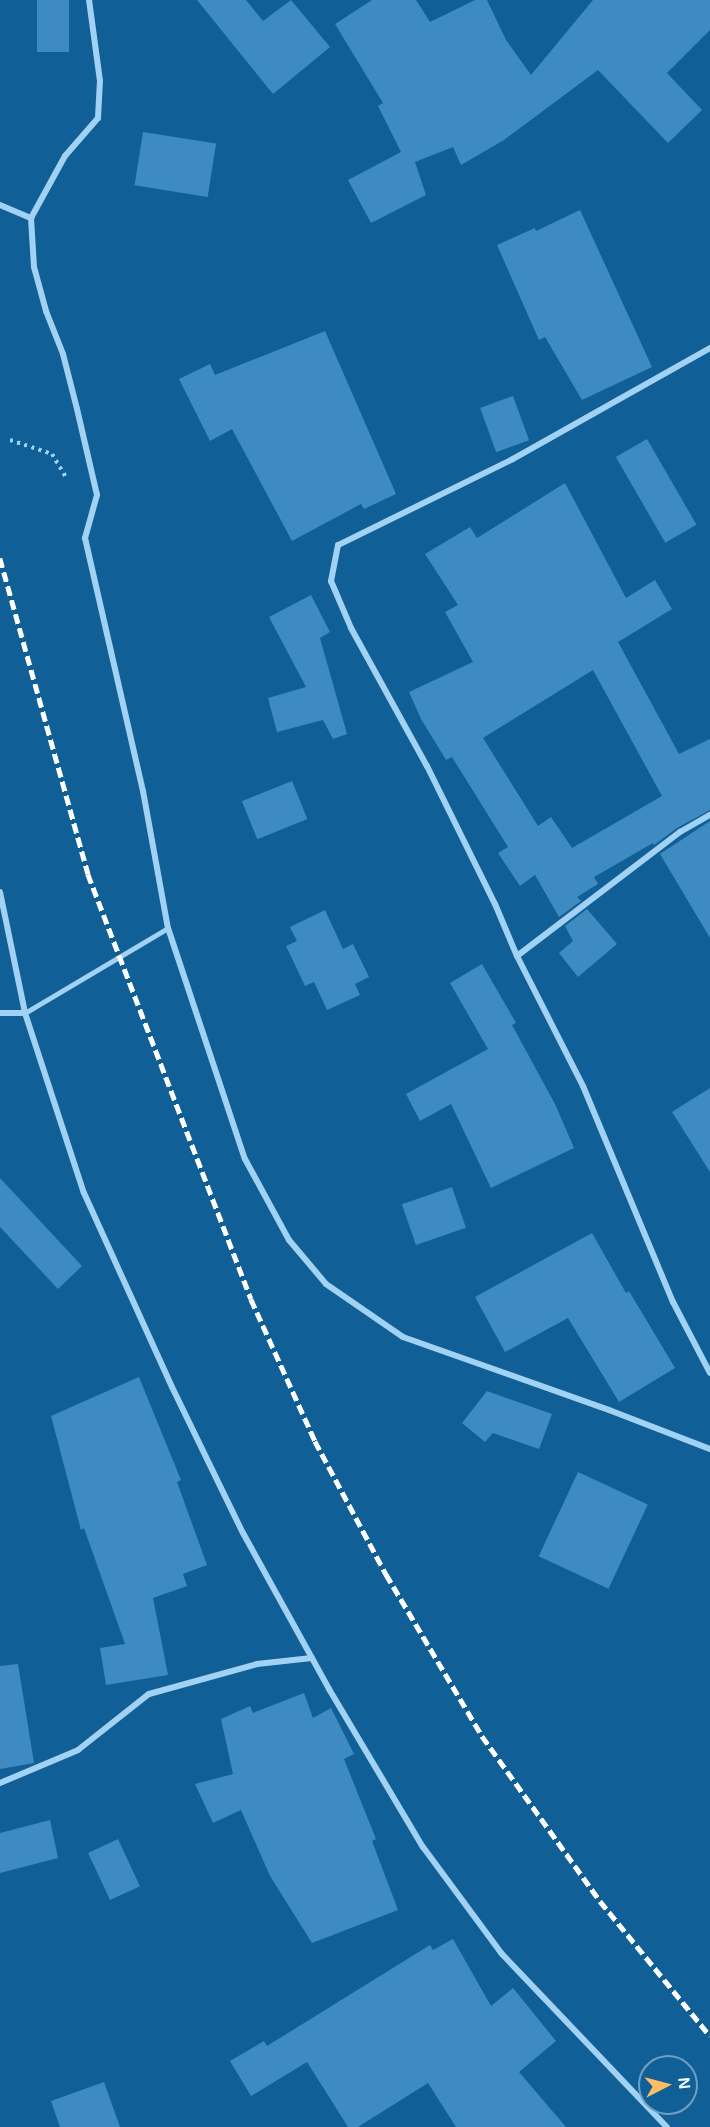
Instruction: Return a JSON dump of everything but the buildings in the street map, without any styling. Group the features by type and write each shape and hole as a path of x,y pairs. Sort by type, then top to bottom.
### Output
{"street":[{"path":"89,0 100,81 98,117 64,156 31,218 34,267 46,311 63,354 97,495 85,538 143,791 168,928 245,1159 289,1240 326,1284 403,1337 619,1413 710,1449"},
{"path":"0,205 31,218"},
{"path":"710,348 513,459 338,545 331,581 347,618 427,766 495,904 517,956 583,1086 673,1302 710,1373"},
{"path":"517,956 680,832 710,815"},
{"path":"0,892 25,1013 84,1193 172,1387 243,1533 312,1658 423,1847 495,1946 667,2127"},
{"path":"0,1013 25,1013"},
{"path":"0,1783 78,1750 149,1694 257,1664 312,1658"}],"lane":[{"path":"25,1013 168,928"}],"path":[{"path":"10,440 52,454 65,477 97,495"}],"railway":[{"path":"0,558 88,874 251,1299 315,1441 386,1574 482,1736 600,1901 710,2036"}]}
